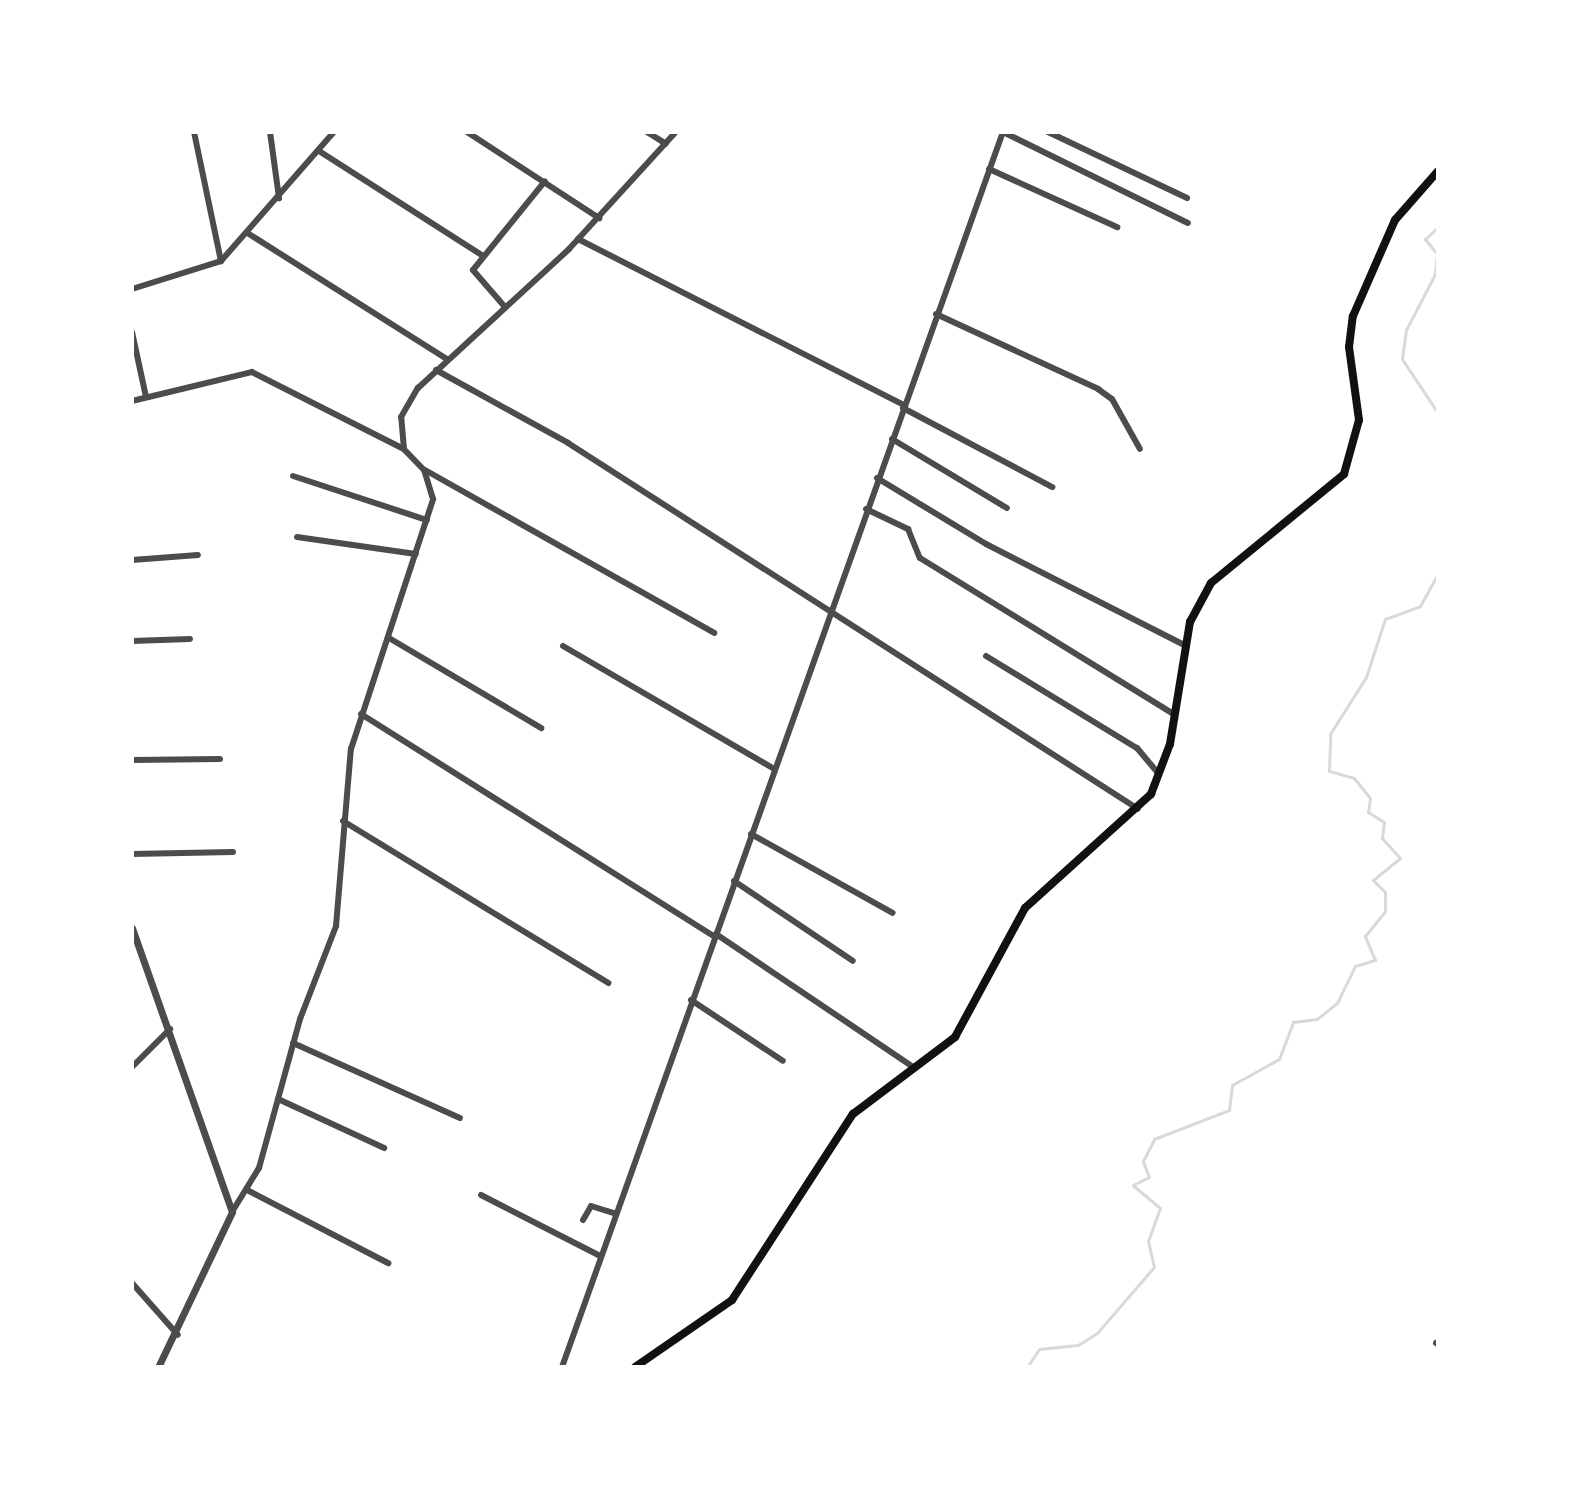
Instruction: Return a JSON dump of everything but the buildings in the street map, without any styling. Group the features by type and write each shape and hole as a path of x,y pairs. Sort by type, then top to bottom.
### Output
{"main road":[{"path":"636,1367 732,1300 823,1151 853,1114 955,1037 1025,908 1138,809 1162,776 1184,645 1211,583 1233,558 1344,474 1359,420 1349,347 1353,316 1395,220 1438,171"}],"street":[{"path":"194,132 221,261"},
{"path":"270,132 279,198"},
{"path":"132,289 221,261 249,234 334,132"},
{"path":"467,132 599,218"},
{"path":"647,132 666,144"},
{"path":"404,449 401,417 436,370 578,239 676,132"},
{"path":"562,1367 829,608 1003,132 1188,223"},
{"path":"1048,132 1187,198"},
{"path":"319,151 483,256"},
{"path":"989,169 1117,227"},
{"path":"505,307 474,275 483,256 545,181"},
{"path":"249,234 447,359"},
{"path":"578,239 904,406 1052,487"},
{"path":"936,314 1105,394 1140,449"},
{"path":"132,332 146,397"},
{"path":"436,370 568,443 1138,809"},
{"path":"132,401 252,372 404,449 424,470 714,633"},
{"path":"892,439 1007,508"},
{"path":"158,1367 178,1335 232,1212 249,1191 293,1043 336,926 343,821 361,714 389,638 433,499 424,470"},
{"path":"293,476 427,520"},
{"path":"877,478 986,544 1184,645"},
{"path":"866,509 908,529 930,565 1172,713"},
{"path":"297,537 416,554"},
{"path":"132,560 198,555"},
{"path":"389,638 541,728"},
{"path":"132,641 190,639"},
{"path":"563,646 773,768"},
{"path":"986,656 1137,748 1162,776"},
{"path":"361,714 715,935 916,1068"},
{"path":"132,760 220,759"},
{"path":"343,821 608,983"},
{"path":"751,834 893,913"},
{"path":"132,854 233,852"},
{"path":"734,881 853,961"},
{"path":"132,928 232,1212"},
{"path":"691,1000 783,1061"},
{"path":"132,1067 170,1029"},
{"path":"293,1043 460,1118"},
{"path":"278,1099 384,1148"},
{"path":"249,1191 388,1263"},
{"path":"481,1195 600,1256"},
{"path":"583,1220 591,1206 614,1213"},
{"path":"132,1283 178,1335"}],"waterway":[{"path":"1438,227 1425,239 1437,254 1435,274 1406,330 1402,359 1438,413"},
{"path":"1027,1367 1039,1349 1078,1345 1097,1333 1154,1267 1148,1241 1160,1208 1133,1185 1149,1177 1143,1161 1154,1139 1229,1110 1232,1085 1279,1059 1293,1022 1317,1019 1337,1003 1355,966 1375,960 1365,936 1385,911 1385,892 1373,880 1400,858 1382,838 1384,822 1368,812 1370,798 1354,778 1329,771 1330,734 1366,677 1385,619 1420,606 1438,573"}]}
